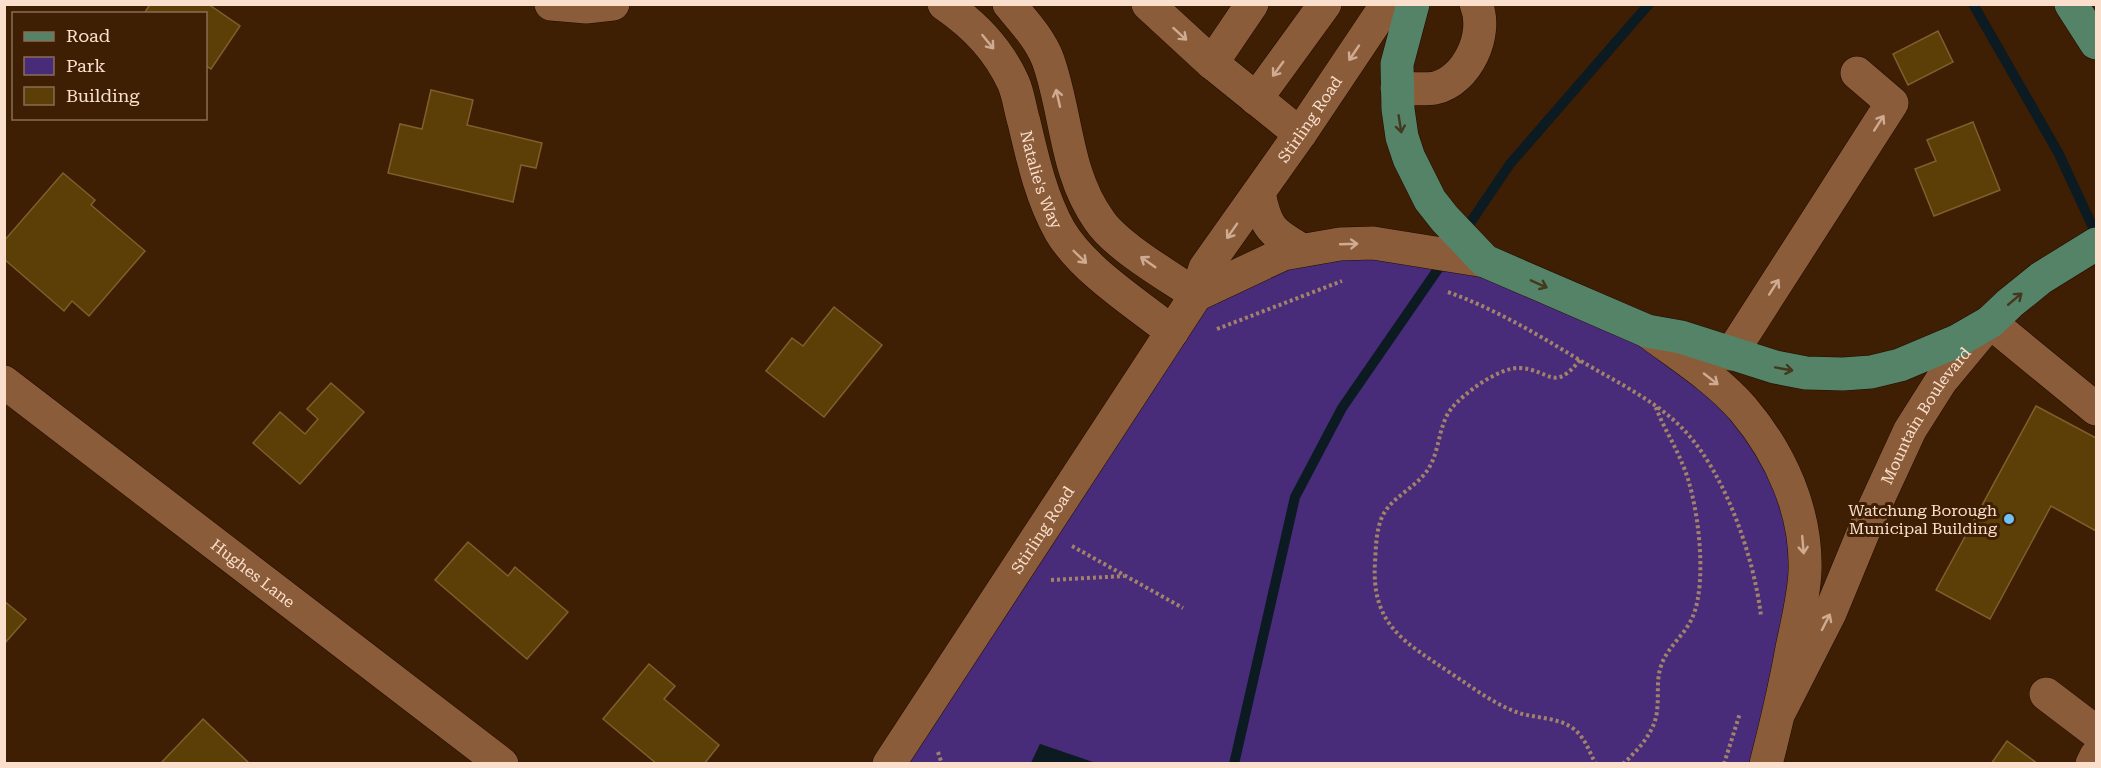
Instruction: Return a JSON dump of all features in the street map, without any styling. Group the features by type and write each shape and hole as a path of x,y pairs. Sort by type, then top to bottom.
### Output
{"main road":[{"path":"1413,4 1397,64 1396,88 1402,137 1409,158 1430,200 1485,261 1647,331 1681,337 1775,367 1806,373 1871,372 1900,365 1957,341 1990,322 2010,303 2053,271 2097,244"},
{"path":"2071,4 2097,44"},
{"path":"2053,271 2097,258"}],"street":[{"path":"551,4 586,7 613,4"},
{"name":"Natalie's Way","path":"944,4 981,33 1000,57 1014,85 1045,202 1074,253 1172,332"},
{"name":"Natalie's Way","path":"1009,4 1031,30 1047,59 1076,176 1100,222 1120,242 1196,295"},
{"path":"1148,4 1212,63 1300,134"},
{"path":"1212,63 1252,4"},
{"path":"1256,99 1324,4"},
{"name":"Stirling Road","path":"889,764 1196,295 1205,268 1300,134 1387,4"},
{"path":"1396,88 1435,88 1457,78 1478,43 1479,12 1476,4"},
{"path":"1731,354 1892,103 1857,73"},
{"path":"1259,193 1267,222 1275,233 1302,250"},
{"path":"1196,295 1262,263 1302,250 1340,244 1372,243 1485,261"},
{"path":"1990,322 2097,409"},
{"name":"Mountain Boulevard","path":"1780,711 1830,614 1868,521 1910,429 1941,381 1990,322"},
{"name":"Mountain Boulevard","path":"1647,331 1720,387 1742,408 1760,432 1790,487 1799,516 1804,543 1805,573 1780,711 1766,764"},
{"name":"Hughes Lane","path":"4,382 502,764"},
{"path":"2046,694 2097,732"},
{"path":"2092,764 2097,756"}],"path":[{"path":"1215,330 1343,280"},
{"path":"1459,296 1540,335 1655,405 1683,429 1705,457 1725,489 1743,537 1760,602 1762,625"},
{"path":"1580,360 1569,373 1559,378 1522,368 1510,369 1495,375 1472,390 1452,408 1443,422 1431,464 1417,484 1391,504 1382,516 1376,539 1374,574 1376,598 1392,629 1428,658 1499,705 1517,713 1555,720 1570,726 1583,737 1596,764"},
{"path":"1623,764 1649,734 1657,713 1658,677 1663,662 1693,616 1700,588 1697,524 1690,489 1683,465 1655,405"},
{"path":"1069,544 1183,608"},
{"path":"1724,764 1742,707"}],"green space":[{"path":"1283,254 1485,261 1695,367 1799,516 1766,763 1096,764 1040,744 1031,763 889,764 1196,295"}],"water":[{"path":"1040,744 1096,763 1031,763"}],"building":[{"path":"150,4 208,4 240,26 211,69 207,67 207,12 145,12"},
{"path":"1938,31 1953,62 1908,85 1893,54"},
{"path":"431,90 473,100 467,125 542,143 536,168 521,165 513,202 388,173 400,124 422,129"},
{"path":"1973,122 2000,190 1934,216 1915,169 1936,161 1927,140"},
{"path":"63,173 95,200 91,205 145,251 89,316 72,301 64,311 4,259 4,241"},
{"path":"834,307 882,345 824,417 766,371 792,338 803,346"},
{"path":"331,383 364,412 300,484 253,443 280,412 305,434 318,419 307,409"},
{"name":"Watchung Borough Municipal Building","path":"2036,406 2096,438 2096,531 2051,506 1990,619 1936,590"},
{"path":"468,542 508,576 515,567 568,612 527,659 435,580"},
{"path":"4,601 26,619 4,644"},
{"path":"649,664 675,686 664,699 719,745 704,764 657,764 603,719"},
{"path":"203,719 250,764 160,764"},
{"path":"2007,741 2038,764 1991,764"}],"waterway":[{"path":"1464,232 1510,164 1649,4"},
{"path":"1973,4 2059,154 2096,234"},
{"path":"1234,764 1295,497 1342,408 1445,259"}],"place":[{"name":"Watchung Borough Municipal Building","path":"2009,519"}]}
